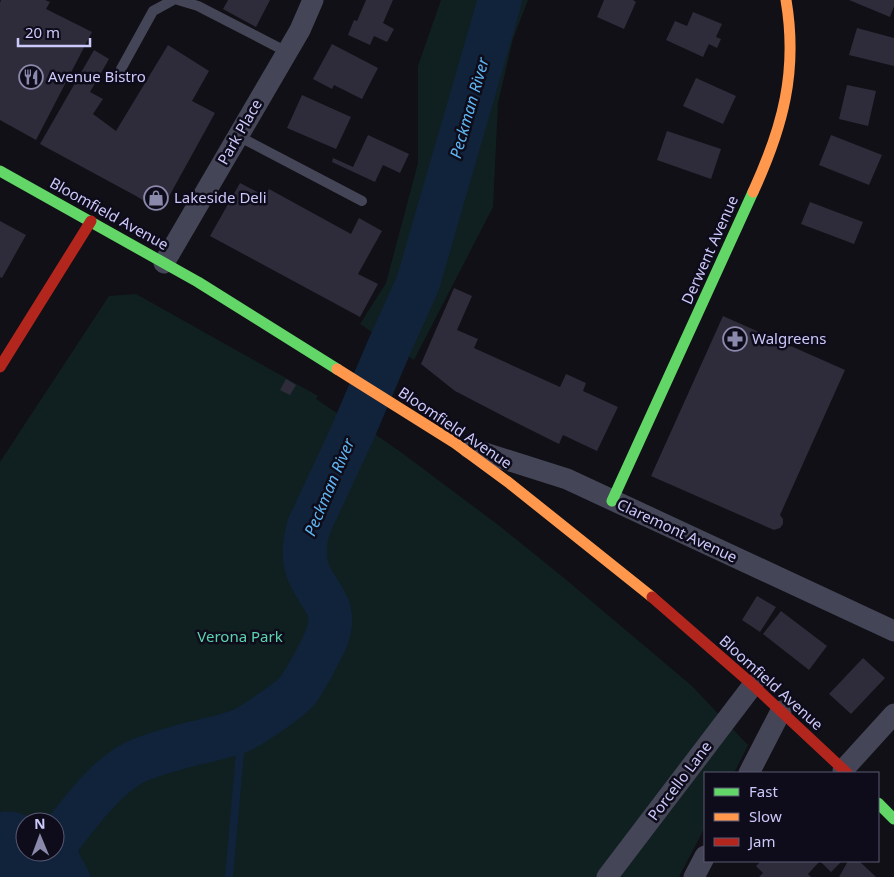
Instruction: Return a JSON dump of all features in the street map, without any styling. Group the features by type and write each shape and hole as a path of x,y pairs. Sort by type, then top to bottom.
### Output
{"main road":[{"name":"Derwent Avenue","path":"612,501 728,247 776,136 785,105 791,73 791,26 786,0"},
{"name":"Bloomfield Avenue","path":"0,171 198,282 455,443 515,488 634,583 753,685 845,772"},
{"path":"0,367 90,221"},
{"path":"879,804 894,819"}],"street":[{"name":"Park Place","path":"164,263 300,30 313,0"},
{"name":"Claremont Avenue","path":"455,443 566,479 894,631"},
{"name":"Porcello Lane","path":"607,877 753,685"},
{"path":"750,772 781,711"},
{"path":"845,772 894,714"},
{"path":"694,877 704,858"}],"lane":[{"path":"121,69 153,11 173,0"},
{"path":"178,0 198,6 287,52"},
{"path":"238,136 362,201"}],"green space":[{"path":"441,0 528,0 513,39 498,103 493,207 414,360 360,324 386,283 418,163 418,66"},
{"name":"Verona Park","path":"136,294 318,396 316,399 370,435 372,432 402,453 497,524 692,686 748,745 734,772 704,772 704,829 679,877 91,877 80,858 78,843 65,825 65,812 0,812 0,462 109,296"}],"water":[{"path":"0,812 16,812 15,862 65,862 65,821 83,834 79,852 91,877 0,877"}],"building":[{"path":"1,0 45,0 50,2 46,9 92,32 36,140 0,120"},
{"path":"228,0 270,0 256,27 223,9"},
{"path":"366,0 393,0 383,23 394,29 387,42 374,36 370,45 348,35 354,20 357,21"},
{"path":"604,0 633,0 636,2 624,29 597,17"},
{"path":"849,0 894,0 894,6 890,17"},
{"path":"693,12 722,24 716,37 721,39 717,48 709,44 703,57 666,40 675,21 687,26"},
{"path":"857,28 894,38 894,66 849,55"},
{"path":"332,44 378,68 362,99 334,85 332,89 313,79"},
{"path":"168,45 209,71 192,101 215,113 161,211 40,144 94,50 109,59 90,92 103,99 93,114 116,131"},
{"path":"696,78 736,96 723,124 683,106"},
{"path":"847,85 876,91 868,126 839,119"},
{"path":"302,95 351,117 336,149 287,128"},
{"path":"667,131 721,149 711,179 657,160"},
{"path":"368,135 409,154 400,173 383,165 375,182 332,162 333,158 353,167"},
{"path":"831,135 882,155 869,185 819,165"},
{"path":"240,183 265,196 269,189 351,234 359,218 382,231 358,274 378,284 360,317 210,236"},
{"path":"810,202 863,222 854,244 801,224"},
{"path":"0,221 26,235 2,278 0,277"},
{"path":"454,288 472,296 457,330 478,339 474,348 560,387 566,374 586,383 583,391 618,407 597,451 563,435 559,444 455,391 421,364"},
{"name":"Walgreens","path":"723,316 845,370 780,515 783,519 783,524 780,528 774,530 651,476"},
{"path":"286,379 296,385 290,395 280,390"},
{"path":"757,596 776,607 760,632 742,620"},
{"path":"781,611 827,646 809,670 763,634"},
{"path":"863,658 885,678 851,714 829,694"},
{"path":"760,862 819,862 808,874 811,877 759,877 763,873 756,866"},
{"path":"821,862 841,862 831,872"},
{"path":"847,862 860,862 876,877 839,877"}],"waterway":[{"name":"Peckman River","path":"65,831 94,796 127,766 149,756 242,730 272,712 298,690 318,656 327,637 330,619 327,605 306,566 305,546 309,526 352,434 418,283 500,0"},
{"path":"229,877 242,730"}],"traffic: fast":[{"path":"0,171 198,282 337,369"},
{"path":"612,501 753,192"},
{"path":"879,804 894,819"}],"traffic: slow":[{"path":"753,192 764,168 780,121 789,75 790,51 786,0"},
{"path":"337,369 455,443 508,482 652,597"}],"traffic: jam":[{"path":"0,367 91,221"},
{"path":"652,597 753,685 846,772"}],"place":[{"name":"Avenue Bistro","path":"31,77"},
{"name":"Lakeside Deli","path":"156,198"},
{"name":"Walgreens","path":"735,339"}]}
